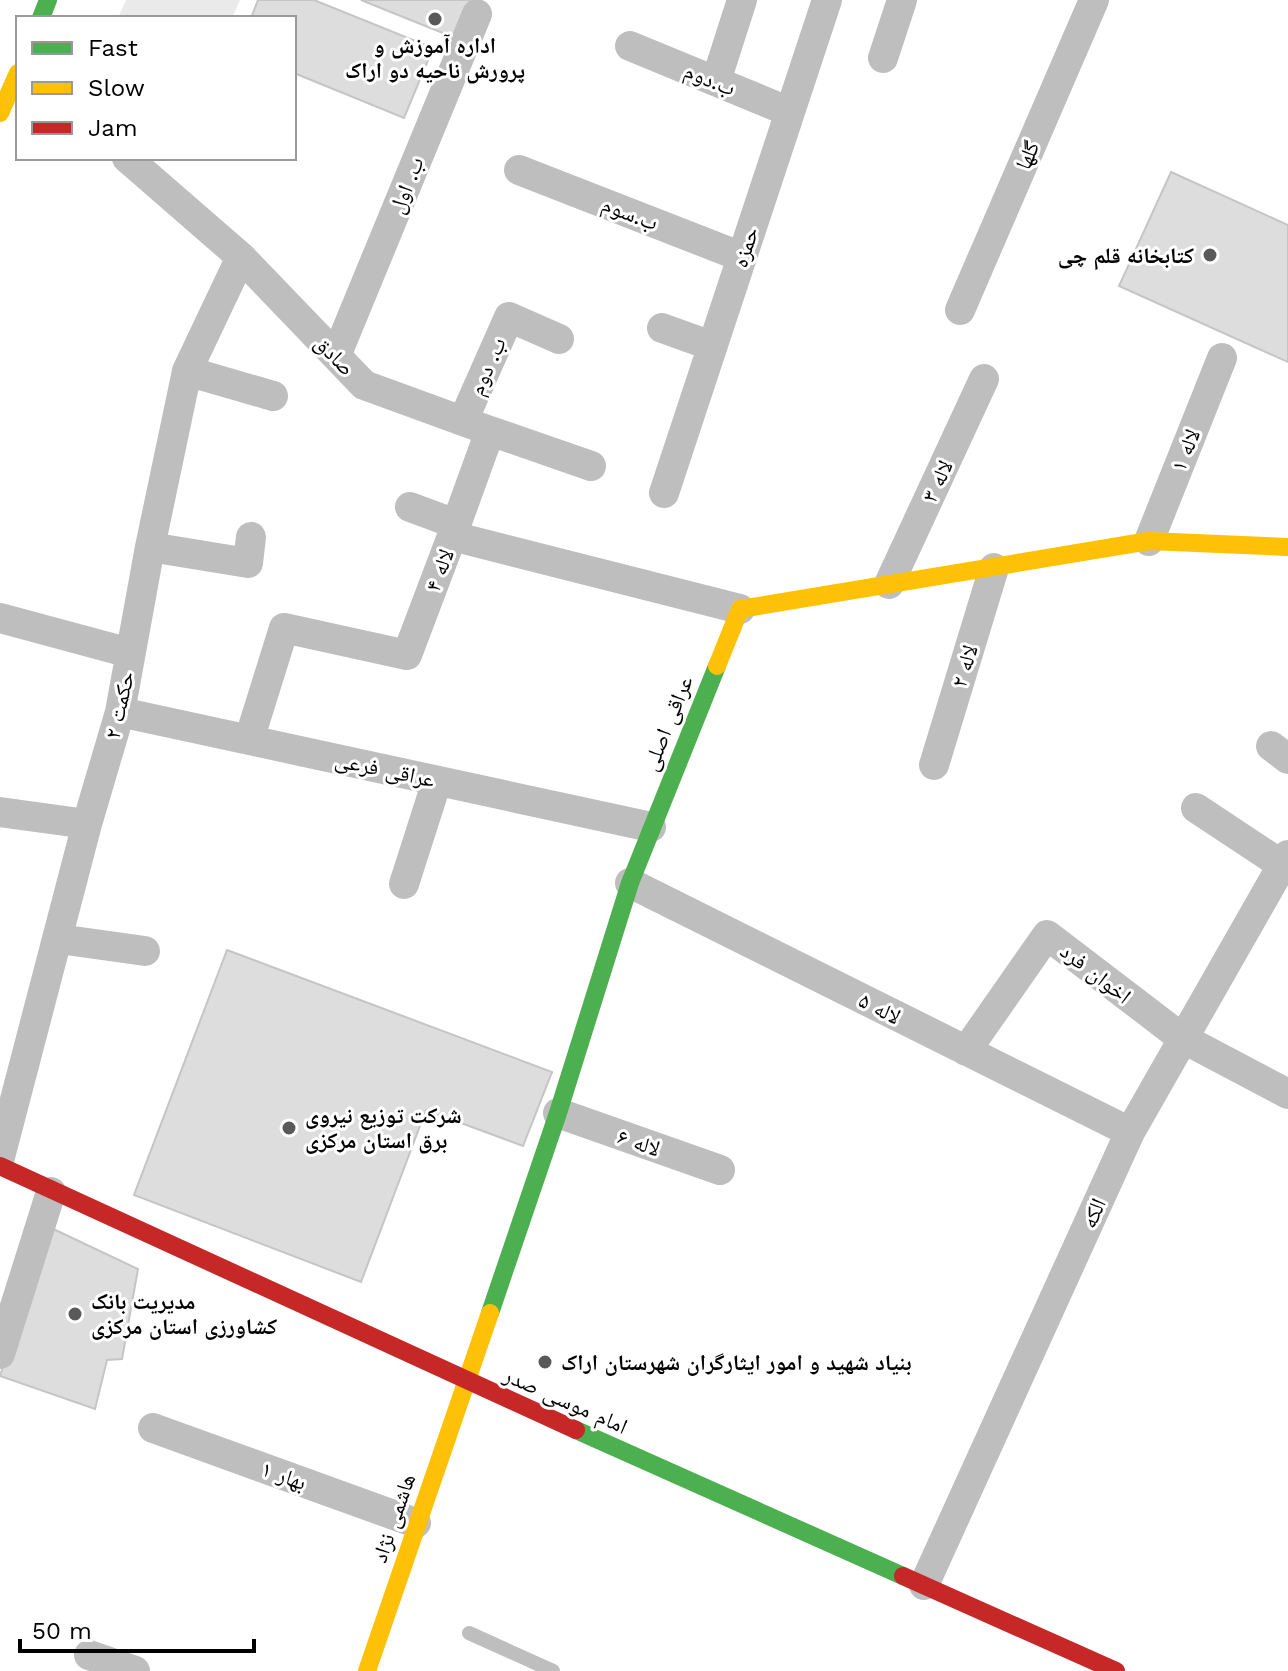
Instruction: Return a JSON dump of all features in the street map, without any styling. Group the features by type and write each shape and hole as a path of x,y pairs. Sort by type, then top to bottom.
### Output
{"street":[{"path":"716,81 742,0"},
{"name":"حمزه","path":"664,493 827,0"},
{"path":"883,58 902,0"},
{"name":"گلها","path":"960,310 1094,0"},
{"name":"ب. اول","path":"336,356 477,14"},
{"name":"ب.دوم","path":"630,46 790,112"},
{"path":"0,113 16,77"},
{"name":"صادق","path":"129,160 241,257 364,385 591,466"},
{"name":"ب.سوم","path":"519,170 742,257"},
{"name":"حکمت ۲","path":"0,1157 87,824 120,712 187,371 241,257"},
{"name":"ب. دوم","path":"477,426 509,317 559,339"},
{"path":"662,328 712,346"},
{"name":"لاله ۱","path":"1149,541 1222,358"},
{"path":"187,371 273,396"},
{"name":"لاله ۳","path":"889,584 984,379"},
{"path":"410,507 454,530 477,426"},
{"name":"لاله ۴","path":"249,740 284,628 407,655 454,530 740,609"},
{"path":"150,547 248,563 251,537"},
{"path":"740,609 1149,541 1288,547"},
{"name":"لاله ۲","path":"934,765 994,568"},
{"name":"عراقی اصلی","path":"467,1382 558,1113 630,883 740,609"},
{"path":"0,618 130,653"},
{"name":"عراقی فرعی","path":"120,712 651,827"},
{"path":"404,884 437,781"},
{"path":"1196,808 1285,860"},
{"path":"0,812 87,824"},
{"name":"الکه","path":"924,1585 1130,1132 1285,860"},
{"name":"لاله ۵","path":"630,883 1130,1132"},
{"name":"اخوان فرد","path":"966,1051 1047,935 1182,1038"},
{"path":"59,939 145,951"},
{"path":"1182,1038 1288,1094"},
{"name":"لاله ۶","path":"558,1113 720,1170"},
{"name":"امام موسی صدر","path":"0,1166 467,1382 1116,1671"},
{"path":"0,1354 51,1192"},
{"name":"هاشمی نژاد","path":"367,1671 467,1382"},
{"name":"بهار ۱","path":"153,1428 416,1523"},
{"path":"89,1655 135,1671"}],"lane":[{"path":"469,1633 553,1671"}],"shaded area":[{"path":"126,0 240,0 233,16 119,16"}],"building":[{"path":"258,0 314,0 433,48 404,118 296,74 296,16 252,16"},
{"name":"اداره آموزش و پرورش ناحیه دو اراک","path":"361,0 470,0 455,38"},
{"name":"کتابخانه قلم چی","path":"1171,172 1288,225 1288,362 1119,286"},
{"name":"شرکت توزیع نیروی برق استان مرکزی","path":"227,950 552,1072 523,1146 426,1110 361,1282 134,1195"},
{"name":"مدیریت بانک کشاورزی استان مرکزی","path":"47,1226 138,1269 122,1359 107,1360 95,1409 0,1376"}],"traffic: fast":[{"path":"42,16 48,0"},
{"path":"490,1313 558,1113 630,883 717,666"},
{"path":"576,1430 903,1576"}],"traffic: slow":[{"path":"0,113 16,77"},
{"path":"717,666 740,609 1149,541 1288,547"},
{"path":"367,1671 490,1313"}],"traffic: jam":[{"path":"0,1166 576,1430"},
{"path":"903,1576 1116,1671"}],"place":[{"name":"اداره آموزش و پرورش ناحیه دو اراک","path":"435,19"},
{"name":"کتابخانه قلم چی","path":"1210,255"},
{"name":"شرکت توزیع نیروی برق استان مرکزی","path":"289,1128"},
{"name":"مدیریت بانک کشاورزی استان مرکزی","path":"75,1314"},
{"name":"بنیاد شهید و امور ایثارگران شهرستان اراک","path":"545,1362"}]}
